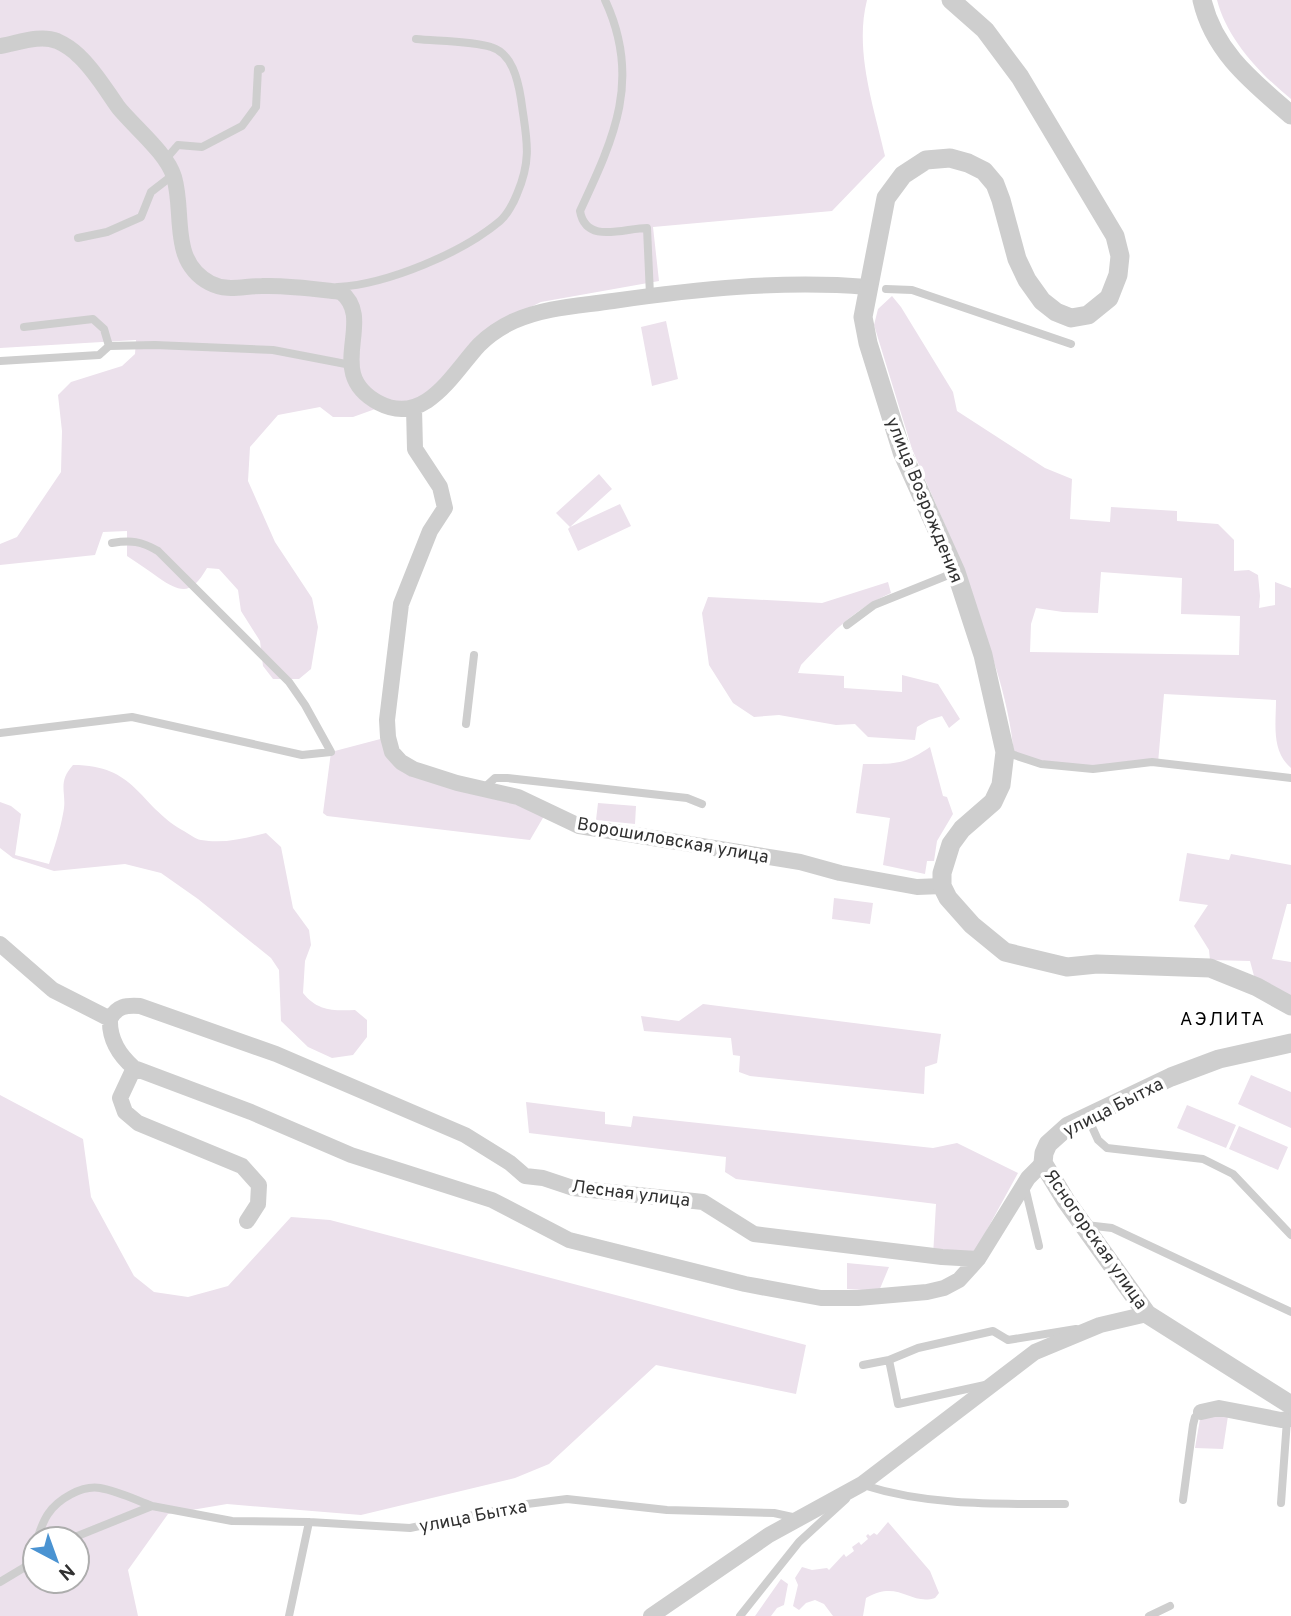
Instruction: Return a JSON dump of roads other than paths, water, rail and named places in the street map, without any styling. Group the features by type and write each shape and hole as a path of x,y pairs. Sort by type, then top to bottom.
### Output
{"street":[{"name":"улица Возрождения","path":"943,886 943,873 951,844 962,829 993,802 1001,785 1005,752 983,655 956,572 901,452 868,343 863,317 877,288 886,198 903,175 926,160 950,158 984,171 995,184 1017,258 1027,280 1042,301 1056,312 1071,318 1088,316 1110,299 1118,275 1120,256 1115,236 1020,77 985,30 951,0"},
{"path":"1202,0 1214,34 1225,52 1291,115"},
{"path":"0,46 40,39 54,40 69,47 91,70 165,160 173,175 181,248 191,269 210,283 230,289 262,286 341,292 349,298 354,307 351,365 355,380 364,393 377,402 401,410 414,408 447,387 491,334 513,321 543,311 650,295 787,284 877,288"},
{"name":"Ворошиловская улица","path":"414,408 415,449 440,487 445,508 430,531 401,604 387,720 388,737 393,752 401,762 413,769 457,783 518,797 579,827 800,862 840,873 917,887 943,886"},
{"path":"943,886 948,898 972,925 1005,952 1067,967 1097,964 1210,968 1257,987 1291,1006"},
{"path":"0,944 53,990 110,1020 113,1041 124,1059 134,1068 120,1098 125,1112 138,1123 242,1166 259,1185 258,1204 247,1222"},
{"name":"Лесная улица","path":"110,1020 122,1006 140,1006 276,1054 465,1135 510,1163 525,1176 543,1178 573,1188 703,1202 754,1234 978,1259"},
{"name":"улица Бытха","path":"134,1068 251,1112 351,1155 492,1200 569,1240 745,1283 821,1298 873,1297 927,1292 944,1288 959,1280 978,1259 1024,1185 1043,1163 1044,1153 1057,1135 1068,1126 1171,1077 1219,1059 1291,1043"},
{"name":"Ясногорская улица","path":"1043,1163 1147,1314 1290,1414"},
{"path":"652,1616 769,1535 862,1485 1035,1352 1100,1325 1147,1314"},
{"path":"1200,1412 1219,1408 1290,1414"}],"lane":[{"path":"605,0 615,22 622,52 621,103 611,144 580,211 586,225 598,233 647,228 650,295"},
{"path":"310,289 353,286 437,259 472,240 502,219 517,195 525,169 528,145 517,75 506,59 492,47 416,40"},
{"path":"165,160 178,145 201,147 242,126 256,107 258,69 261,69"},
{"path":"78,238 107,232 141,217 151,192 173,175"},
{"path":"877,288 912,290 1071,344"},
{"path":"24,327 93,319 104,329 109,346"},
{"path":"0,361 99,355 109,346 155,345 273,349 351,365"},
{"path":"0,733 132,717 302,755 331,752 289,682 158,551 143,542 131,540 112,543"},
{"path":"847,625 874,605 956,572"},
{"path":"467,724 474,655"},
{"path":"1005,752 1041,764 1093,769 1152,762 1291,778"},
{"path":"484,788 495,778 507,778 687,798 702,804"},
{"path":"1088,1118 1098,1140 1107,1148 1203,1159 1233,1174 1291,1235"},
{"path":"1024,1185 1039,1247"},
{"path":"1084,1225 1112,1227 1291,1312"},
{"path":"863,1365 889,1360 918,1348 993,1331 1008,1340 1100,1325"},
{"path":"889,1360 898,1404 993,1383"},
{"path":"1183,1500 1193,1425 1200,1412"},
{"path":"1281,1503 1290,1414"},
{"path":"740,1616 799,1542 862,1485 894,1495 940,1502 1065,1504"},
{"name":"улица Бытха","path":"43,1525 52,1507 75,1492 89,1487 100,1488 152,1506 232,1521 411,1528 527,1504 567,1499 667,1510 774,1513 800,1518"},
{"path":"91,1531 152,1506"},
{"path":"289,1616 309,1522"},
{"path":"0,1582 21,1569"},
{"path":"1149,1616 1170,1606"}],"district":[{"name":"АЭЛИТА","path":"1223,1018"}]}
